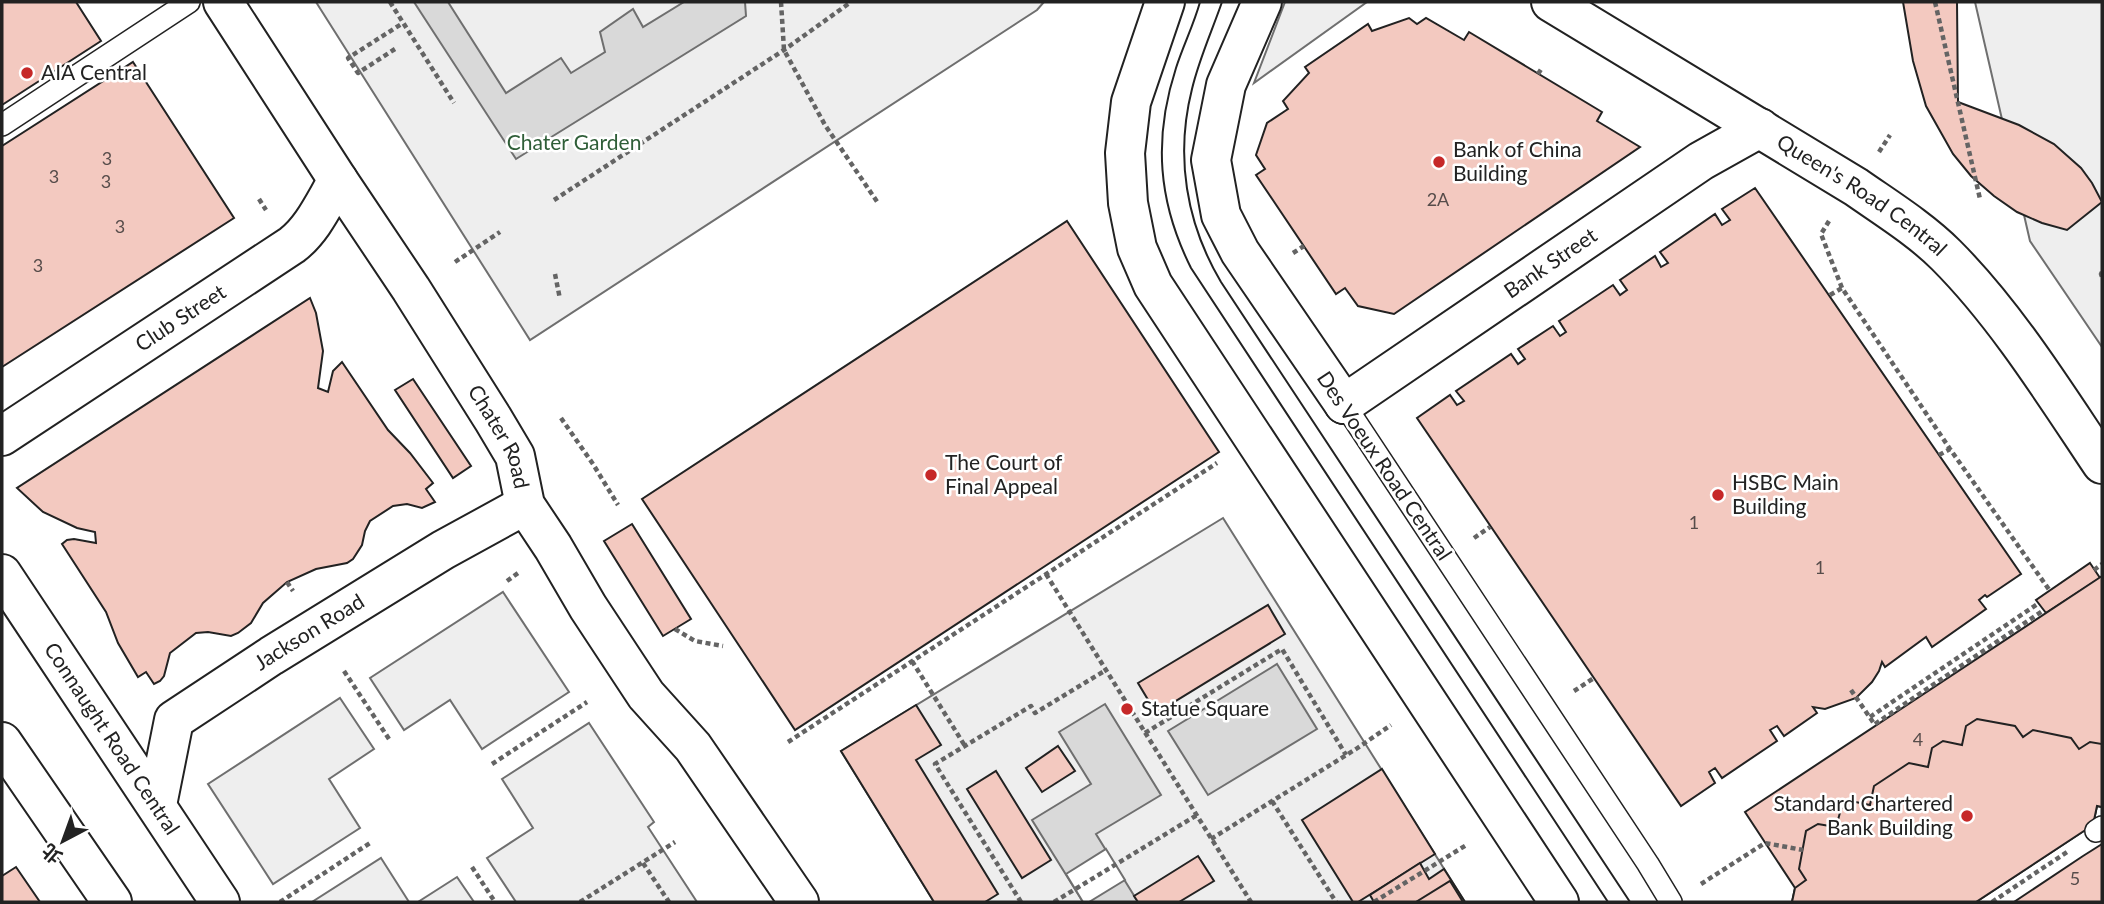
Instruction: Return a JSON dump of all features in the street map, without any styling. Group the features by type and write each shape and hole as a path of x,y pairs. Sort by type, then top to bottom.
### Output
{"main road":[{"name":"Chater Road","path":"223,2 411,289 515,456 526,505 588,607 646,695 693,747 799,902"},
{"path":"1165,2 1131,102 1125,153 1128,203 1137,248 1147,273 1559,902"},
{"name":"Des Voeux Road Central","path":"1262,2 1226,85 1211,160 1221,215 1240,252 1344,404"},
{"name":"Queen's Road Central","path":"1551,2 1857,187 1945,254 1994,310 2102,464"},
{"name":"Bank Street","path":"1344,404 1701,160 1760,128"},
{"name":"Club Street","path":"2,436 292,245 301,238 338,180"},
{"name":"Jackson Road","path":"156,805 174,720 271,656 443,550 526,505"},
{"name":"Connaught Road Central","path":"2,574 219,902"},
{"path":"2,742 112,902"}],"lane":[{"path":"2,125 189,2"},
{"name":"Des Voeux Road Central","path":"1344,404 1671,902"}],"path":[{"path":"390,2 454,103"},
{"path":"781,2 783,50 825,125 878,203"},
{"path":"554,200 783,50 851,2"},
{"path":"1935,2 1980,199"},
{"path":"394,50 358,73 348,58 403,23"},
{"path":"455,262 500,232"},
{"path":"1821,234 1842,288 2050,591"},
{"path":"555,274 560,299"},
{"path":"1830,295 1842,288"},
{"path":"561,418 618,505"},
{"path":"1939,455 1950,449"},
{"path":"788,742 1220,461"},
{"path":"1469,541 1490,527"},
{"path":"2094,570 2102,564"},
{"path":"1046,575 1251,902"},
{"path":"1870,717 2039,603"},
{"path":"1851,690 1875,725 2043,610"},
{"path":"675,629 695,641 723,646"},
{"path":"1145,733 1282,649 1346,755"},
{"path":"912,662 965,746"},
{"path":"1020,902 935,764 1031,706 1035,713 1106,670"},
{"path":"344,671 389,739"},
{"path":"1571,693 1594,678"},
{"path":"492,764 587,702"},
{"path":"1211,839 1346,755 1398,719"},
{"path":"1272,801 1336,902"},
{"path":"1054,902 1197,815"},
{"path":"580,902 589,900 675,842"},
{"path":"1374,902 1472,842"},
{"path":"280,902 370,843"},
{"path":"1710,878 1765,843 1803,850"},
{"path":"1992,902 2071,849"},
{"path":"643,863 669,902"},
{"path":"472,867 495,902"}],"green space":[{"name":"Chater Garden","path":"316,2 1044,2 1037,10 530,340"},
{"path":"1285,2 1367,2 1254,83"},
{"path":"1975,2 2102,2 2102,347 2030,241"},
{"name":"Statue Square","path":"1223,518 1465,902 934,902 841,751"},
{"path":"503,592 569,692 482,749 450,700 404,730 370,678"},
{"path":"340,698 374,749 329,779 360,828 273,884 208,784"},
{"path":"589,723 654,822 648,827 697,902 516,902 487,858 533,828 502,779"},
{"path":"381,858 409,902 312,902"},
{"path":"457,877 474,902 418,902"}],"shaded area":[{"path":"414,2 448,2 506,93 561,58 571,73 605,52 600,32 633,9 643,27 684,2 745,2 746,16 516,159"},
{"path":"1277,664 1317,729 1208,795 1168,731"},
{"path":"1105,704 1161,795 1096,834 1138,902 1083,902 1032,820 1091,784 1059,732"}],"pier":[{"path":"1106,849 1125,880 1089,902 1083,902 1066,874"}],"building":[{"name":"AIA Central","path":"2,2 76,2 101,41 2,105"},
{"path":"1903,2 1957,2 1958,102 2019,125 2054,144 2081,168 2102,202 2067,230 2017,212 1971,176 1953,154 1926,106 1913,61"},
{"name":"Bank of China Building","path":"1409,18 1417,24 1426,18 1464,40 1469,32 1602,112 1597,121 1640,147 1394,314 1358,306 1345,288 1336,294 1256,175 1265,169 1256,155 1267,123 1288,109 1283,101 1309,73 1305,67 1368,24 1372,31"},
{"path":"133,62 234,218 2,367 2,146"},
{"name":"HSBC Main Building","path":"1755,188 2021,574 1987,597 1985,595 1979,600 1986,609 1932,647 1926,637 1885,667 1882,662 1872,682 1856,698 1825,709 1813,707 1817,713 1784,736 1777,726 1770,730 1777,741 1722,778 1715,768 1709,772 1715,783 1681,806 1417,418 1450,395 1457,405 1464,401 1456,391 1511,354 1518,364 1525,359 1518,349 1553,326 1560,336 1566,332 1559,321 1613,285 1620,295 1627,290 1620,280 1655,256 1661,267 1668,263 1660,252 1715,214 1722,225 1730,220 1722,209"},
{"name":"The Court of Final Appeal","path":"1067,221 1219,452 795,730 642,499"},
{"path":"310,298 316,313 323,351 318,388 328,392 333,371 342,362 388,430 433,483 426,489 435,502 422,508 407,504 393,506 370,521 362,545 353,559 347,563 316,569 287,582 263,603 251,623 238,633 231,636 196,633 170,653 164,676 154,684 146,672 138,677 118,643 106,612 62,544 74,539 96,543 95,532 77,528 43,512 17,488"},
{"path":"413,379 471,466 453,478 395,390"},
{"path":"632,524 691,619 663,636 604,541"},
{"path":"2090,563 2100,578 2046,613 2036,600"},
{"name":"Standard Chartered Bank Building","path":"2102,576 2102,807 2097,806 2093,825 1976,902 1792,902 1795,888 1745,812"},
{"path":"1268,605 1285,634 1156,713 1138,683"},
{"path":"916,705 941,745 916,760 998,894 985,902 934,902 841,751"},
{"name":"Standard Chartered Bank Building","path":"1977,719 2015,726 2023,737 2033,730 2071,738 2079,749 2090,742 2102,744 2102,807 2097,806 2093,825 1976,902 1792,902 1795,888 1806,880 1799,869 1806,831 1818,824 1836,827 1841,809 1851,801 1870,805 1874,786 1909,763 1928,767 1932,748 1943,741 1962,745 1966,726"},
{"path":"1058,746 1075,771 1042,792 1026,768"},
{"path":"1382,769 1435,854 1358,902 1353,902 1302,820"},
{"path":"996,771 1051,860 1022,878 967,789"},
{"path":"2102,844 2102,902 2014,902 2083,856"},
{"path":"1198,856 1214,881 1179,902 1138,902 1134,896"},
{"path":"1420,863 1429,879 1444,869 1465,902 1374,902 1370,895"},
{"path":"16,867 40,902 2,902 2,876"},
{"path":"1450,881 1463,902 1416,902"}],"tram line":[{"path":"1200,2 1169,94 1162,145 1166,194 1180,243 1191,268 1608,902"},
{"path":"1222,2 1195,78 1184,139 1184,164 1192,213 1209,260 1630,902"}],"place":[{"name":"AIA Central","path":"27,73"},
{"name":"Bank of China Building","path":"1439,162"},
{"name":"The Court of Final Appeal","path":"931,475"},
{"name":"HSBC Main Building","path":"1718,495"},
{"name":"Statue Square","path":"1127,709"},
{"name":"Standard Chartered Bank Building","path":"1967,816"}]}
